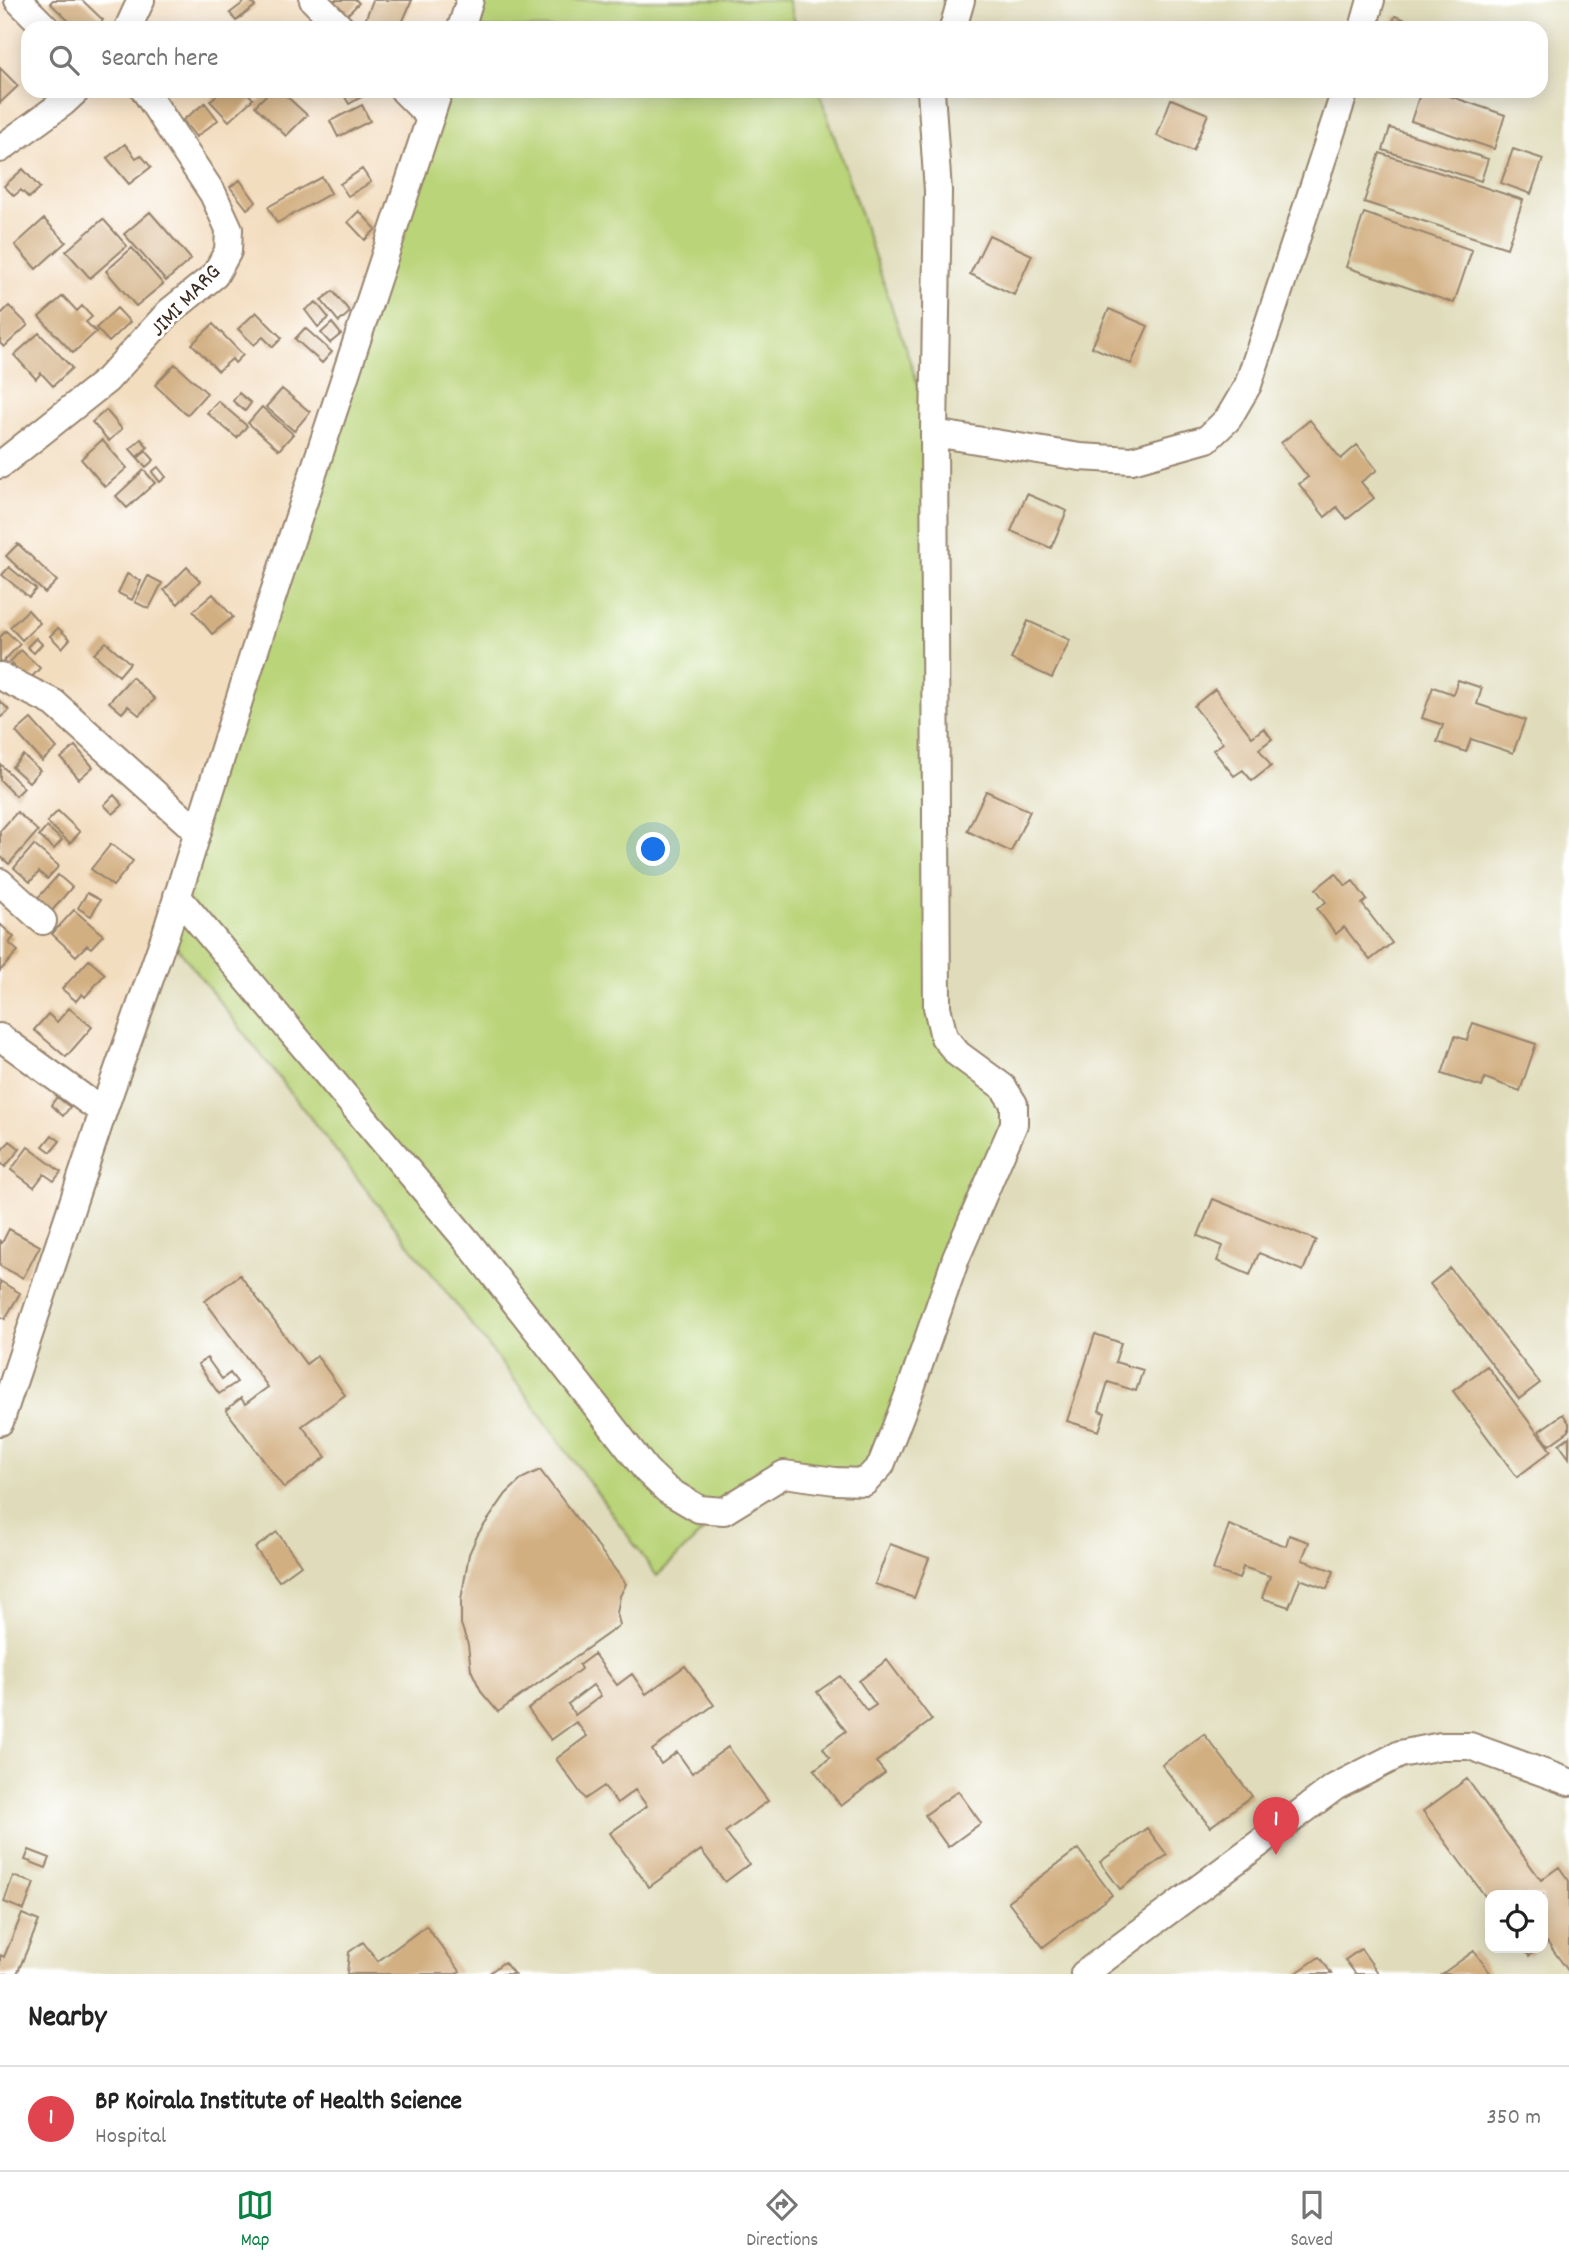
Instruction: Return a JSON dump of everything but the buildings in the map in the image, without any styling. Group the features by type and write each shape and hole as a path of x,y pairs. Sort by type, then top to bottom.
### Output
{"street":[{"path":"18,0 39,21"},
{"path":"131,21 141,0"},
{"path":"313,0 334,21"},
{"path":"463,21 470,0"},
{"path":"955,21 961,0"},
{"path":"1365,21 1371,0"},
{"path":"0,149 69,98"},
{"name":"JIMI MARG","path":"0,465 107,380 169,312 215,275 228,251 229,229 213,194 150,98"},
{"path":"411,98 430,117"},
{"path":"0,1422 103,1112 166,933 437,98"},
{"path":"177,896 468,1242 646,1470 667,1490 699,1509 724,1511 784,1475 865,1482 881,1465 956,1258 1014,1124 1014,1104 1003,1087 958,1054 944,1037 937,1007 934,433 938,191 931,98"},
{"path":"934,433 1080,457 1132,460 1207,439 1228,419 1248,385 1343,98"},
{"path":"0,676 54,703 198,832"},
{"path":"0,882 43,920"},
{"path":"0,1037 103,1112"},
{"path":"1084,1974 1335,1787 1400,1754 1441,1746 1470,1746 1569,1782"}],"shaded area":[{"path":"788,0 1569,0 1569,1974 0,1974 0,1422 166,933 524,1392 657,1575 724,1511 944,1037 934,433 821,98 1548,98 1548,21 795,21"}],"green space":[{"path":"470,0 788,0 795,21 463,21"},
{"path":"437,98 821,98 934,433 937,1007 1014,1104 865,1482 784,1475 724,1511 657,1576 524,1392 166,933"}],"place":[{"name":"BP Koirala Institute of Health Science","path":"1276,1855"}]}
